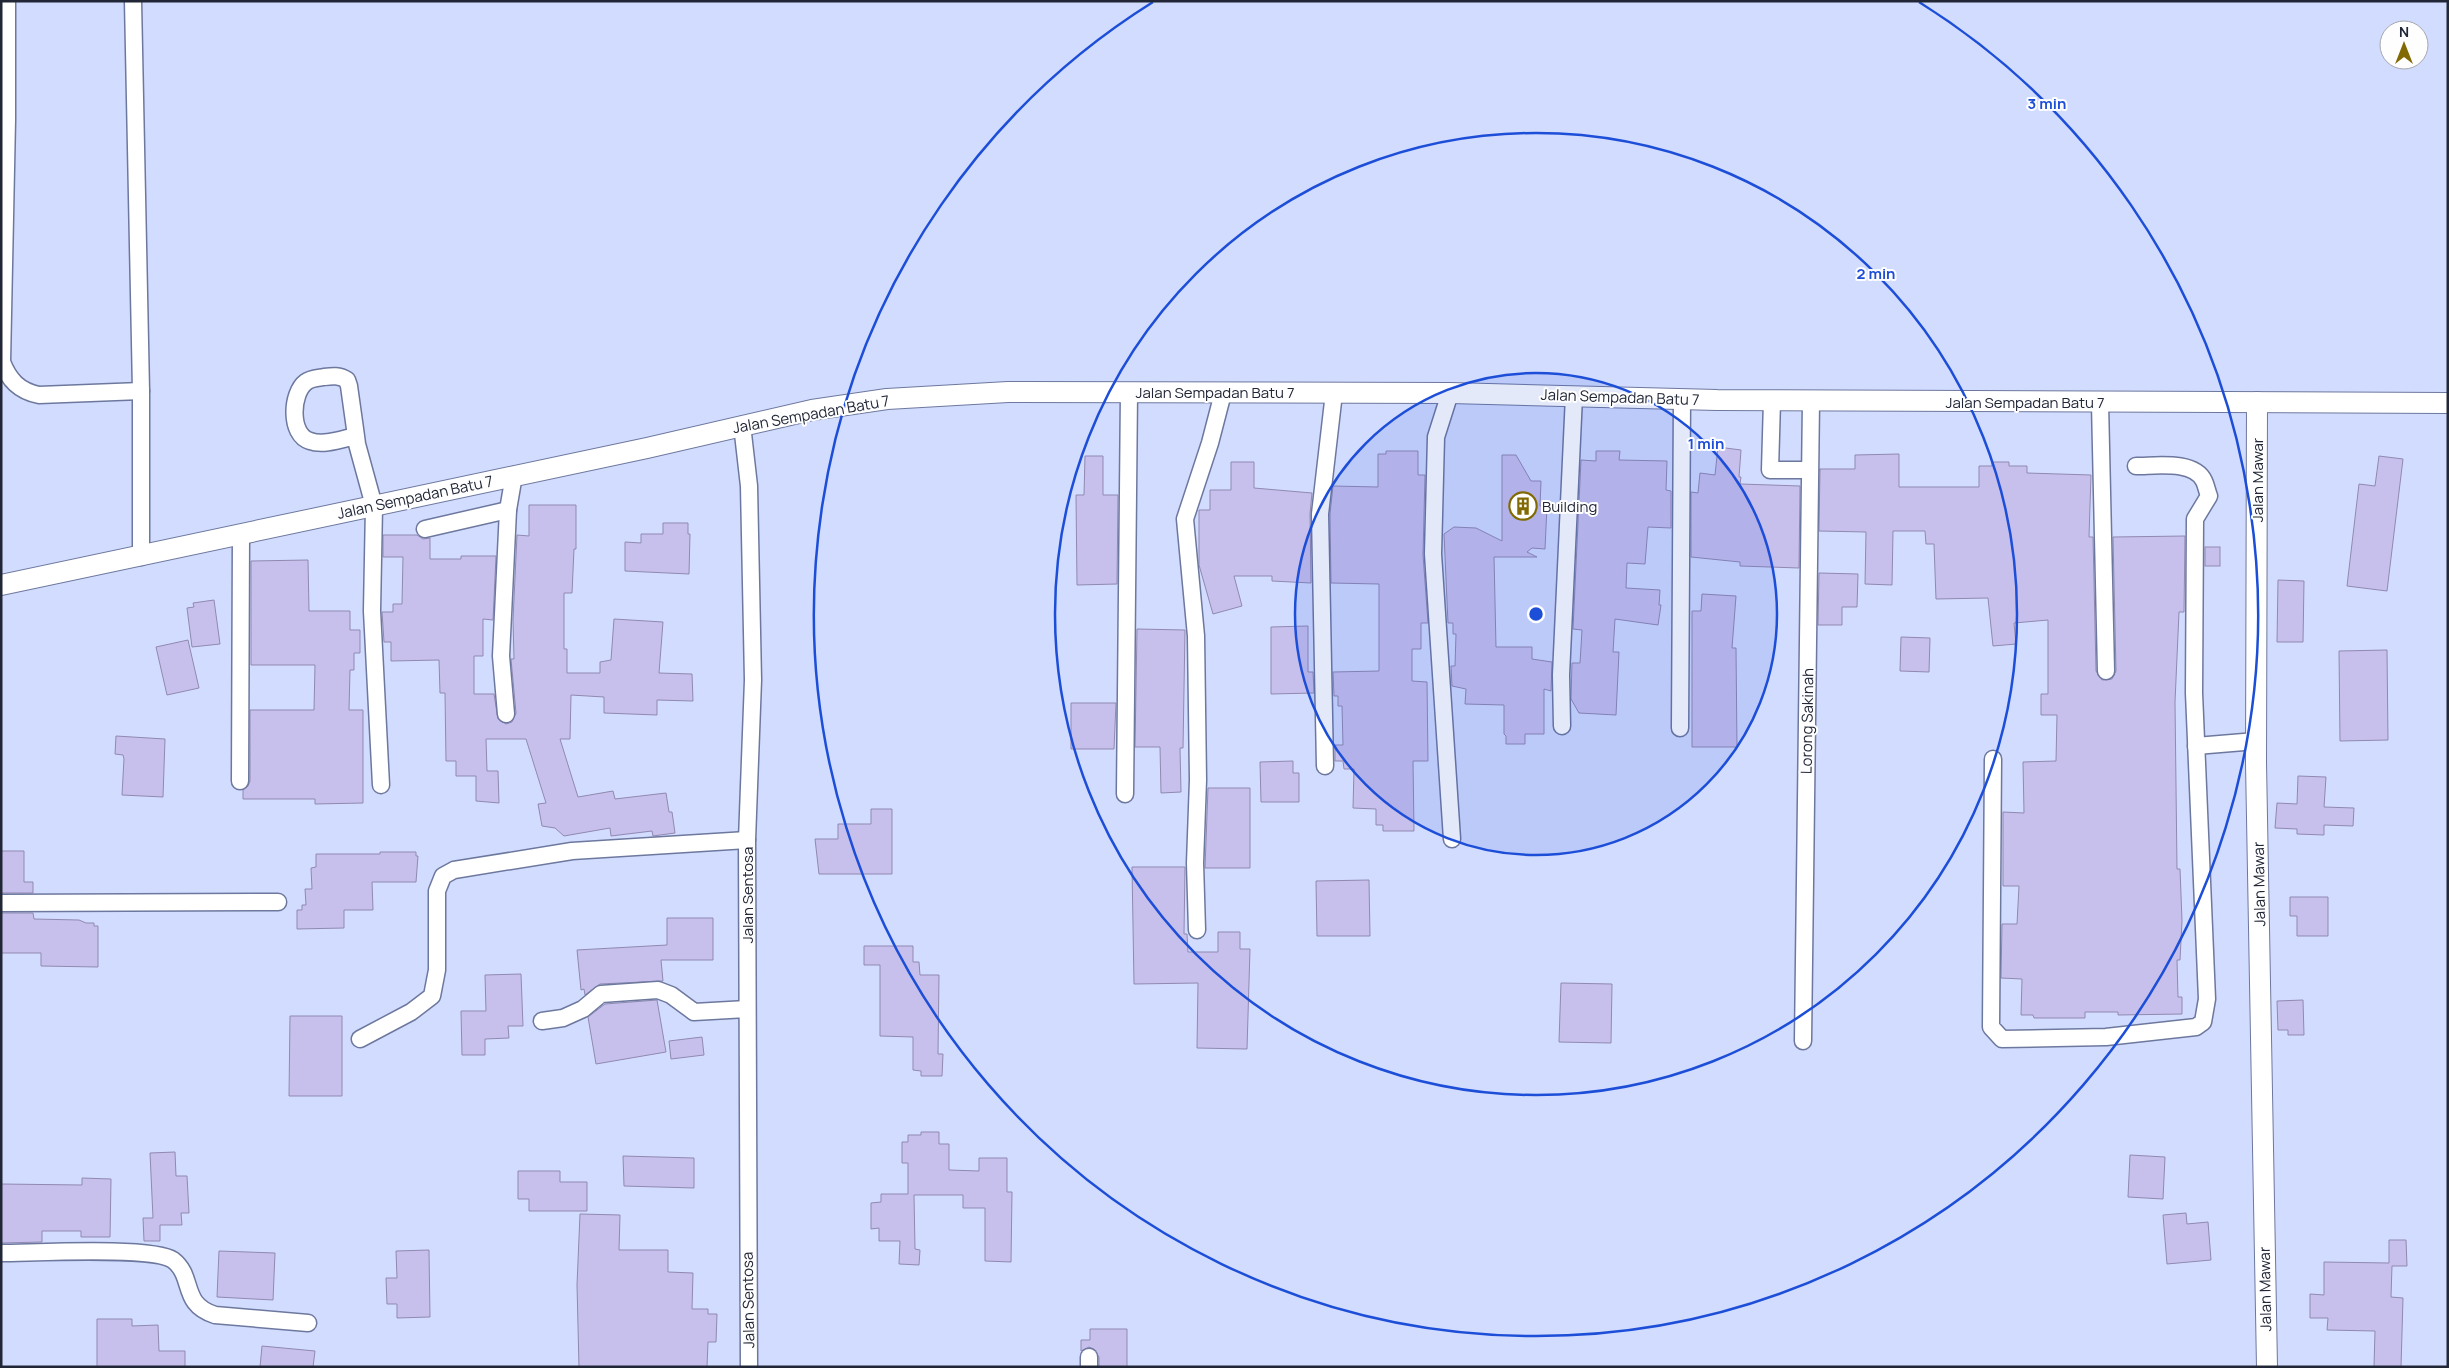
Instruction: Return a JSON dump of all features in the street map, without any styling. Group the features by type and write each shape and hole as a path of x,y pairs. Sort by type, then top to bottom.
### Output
{"street":[{"path":"6,1 7,120 2,362 8,376 27,392 39,395 141,390"},
{"path":"133,1 141,390 141,557"},
{"path":"356,436 320,443 301,437 297,432 295,414 300,388 306,381 333,376 347,380 356,436 374,506 372,611 381,785"},
{"name":"Jalan Sempadan Batu 7","path":"1,585 141,557 514,475 647,448 812,410 887,399 1008,392 1334,392 1772,400 2448,403"},
{"path":"1126,794 1129,392"},
{"path":"1325,766 1320,514 1334,392"},
{"path":"1197,930 1195,863 1198,780 1196,636 1185,519 1210,443 1223,393"},
{"path":"1450,393 1436,437 1433,554 1452,839"},
{"path":"1562,726 1561,675 1574,396"},
{"path":"1680,728 1682,399"},
{"path":"1772,400 1770,470 1810,470"},
{"name":"Lorong Sakinah","path":"1803,1041 1811,400"},
{"path":"2100,402 2106,671"},
{"name":"Jalan Mawar","path":"2257,402 2256,742 2267,1367"},
{"name":"Jalan Sentosa","path":"742,425 749,486 753,680 747,840 748,1367"},
{"path":"1993,759 1991,1026 2002,1039 2106,1037 2187,1029 2196,1027 2203,1022 2207,992 2194,693 2195,519 2209,496 2204,480 2195,470 2174,466 2136,466"},
{"path":"506,714 502,656 508,510 514,475"},
{"path":"425,529 508,510"},
{"path":"240,781 241,535"},
{"path":"2196,746 2256,742"},
{"path":"360,1039 411,1012 432,996 437,970 437,891 443,876 454,870 572,850 747,840"},
{"path":"1,902 278,902"},
{"path":"542,1021 563,1018 583,1009 601,994 658,990 671,995 694,1012 747,1009"},
{"path":"1,1253 129,1252 161,1254 174,1261 185,1278 192,1299 201,1311 214,1315 308,1322"}],"building":[{"path":"1718,447 1741,450 1740,484 1800,486 1799,568 1740,566 1740,562 1691,557 1691,492 1698,493 1700,473 1715,475"},
{"path":"1386,451 1418,451 1418,475 1425,475 1423,555 1428,623 1421,623 1421,649 1412,649 1412,681 1427,682 1428,761 1413,761 1414,831 1383,831 1383,825 1376,825 1376,809 1353,808 1354,769 1344,769 1343,761 1335,761 1335,745 1343,745 1342,706 1338,706 1338,696 1334,696 1333,672 1379,671 1379,584 1331,583 1330,514 1333,486 1378,487 1378,454 1386,454"},
{"path":"1596,451 1620,451 1619,460 1667,461 1666,490 1671,491 1671,528 1648,527 1645,564 1627,563 1626,588 1660,590 1659,605 1661,605 1658,625 1615,619 1613,652 1619,652 1616,715 1579,713 1571,699 1572,663 1580,663 1582,630 1573,629 1581,460 1596,461"},
{"path":"1899,454 1899,487 1979,487 1979,466 1992,466 1992,462 2009,462 2009,466 2027,466 2027,473 2091,475 2089,537 2093,537 2096,671 2102,680 2112,679 2116,671 2113,537 2185,536 2184,612 2179,612 2175,702 2177,869 2180,869 2182,921 2180,960 2177,960 2178,997 2182,997 2182,1014 2118,1015 2118,1012 2085,1012 2085,1018 2034,1018 2033,1015 2021,1015 2022,979 2001,978 2002,924 2017,924 2019,886 2003,886 2003,812 2024,813 2023,762 2056,761 2057,715 2041,715 2041,694 2048,694 2048,620 2014,623 2016,644 1993,646 1988,598 1936,599 1934,544 1926,544 1925,531 1893,531 1892,585 1865,584 1866,532 1819,531 1820,469 1855,469 1855,455"},
{"path":"1502,455 1516,455 1531,481 1541,481 1540,506 1547,506 1545,549 1532,548 1527,552 1537,557 1494,557 1496,647 1532,647 1532,659 1552,662 1551,691 1544,689 1544,734 1525,734 1525,744 1506,744 1504,705 1465,704 1466,689 1452,686 1451,666 1455,666 1456,634 1453,634 1453,623 1448,623 1444,534 1454,527 1476,528 1502,541"},
{"path":"1085,456 1103,456 1103,495 1118,495 1117,584 1077,585 1076,495 1084,495"},
{"path":"2379,456 2403,459 2387,591 2347,586 2359,484 2375,486"},
{"path":"1231,462 1254,462 1254,488 1312,493 1310,514 1311,583 1272,581 1272,576 1234,576 1242,606 1213,614 1199,565 1199,510 1210,510 1210,490 1231,490"},
{"path":"529,505 576,505 576,549 574,549 572,593 564,593 564,649 567,649 567,673 600,673 600,662 611,660 614,619 663,622 659,673 692,674 693,701 657,700 657,715 604,713 604,697 571,695 570,739 560,739 578,797 613,791 615,799 666,793 669,812 672,812 675,833 653,836 652,831 611,836 610,828 564,836 555,828 542,826 538,804 546,803 526,739 486,739 487,771 498,771 499,803 476,801 476,776 456,776 456,761 446,761 445,693 440,693 439,660 391,661 391,642 384,642 382,612 393,612 393,604 402,604 403,557 383,557 383,535 417,535 423,539 430,538 430,559 461,559 461,556 496,556 493,620 483,619 483,656 474,656 474,694 494,694 498,719 506,724 512,722 516,713 511,659 514,659 513,620 517,535 529,536"},
{"path":"663,523 688,523 688,534 690,534 689,574 625,571 625,542 641,543 641,534 663,534"},
{"path":"2205,547 2220,547 2220,566 2205,566"},
{"path":"308,560 309,611 350,611 350,630 360,630 360,653 354,653 354,670 350,670 349,710 363,710 363,803 315,804 315,799 243,799 243,790 250,781 250,710 314,710 315,665 251,665 251,561"},
{"path":"1819,573 1858,574 1857,607 1842,607 1842,625 1818,625"},
{"path":"2278,580 2304,581 2303,642 2277,642"},
{"path":"1702,594 1736,596 1732,648 1736,648 1737,747 1692,747 1692,611 1701,611"},
{"path":"214,600 220,644 192,647 187,608 194,607 193,603"},
{"path":"1308,626 1308,672 1313,672 1314,693 1271,694 1271,627"},
{"path":"1137,629 1185,630 1183,748 1180,748 1181,792 1161,793 1160,747 1135,747"},
{"path":"1901,637 1930,638 1929,672 1900,671"},
{"path":"188,640 199,688 167,695 156,647"},
{"path":"2387,650 2388,740 2340,741 2339,651"},
{"path":"1071,703 1116,703 1114,749 1071,749"},
{"path":"116,736 165,739 163,797 122,795 124,759 123,755 115,754"},
{"path":"1293,761 1293,773 1299,773 1299,802 1261,802 1260,762"},
{"path":"2298,776 2326,777 2324,807 2354,808 2353,826 2324,825 2324,835 2297,834 2297,829 2275,828 2277,803 2297,804"},
{"path":"1208,788 1250,788 1250,868 1205,868"},
{"path":"871,809 892,809 892,874 819,874 815,839 838,839 838,824 871,824"},
{"path":"1,851 24,851 24,882 33,882 33,893 1,893"},
{"path":"380,852 416,852 416,856 418,856 416,882 372,882 373,910 344,910 344,928 297,929 297,910 302,910 302,905 306,905 305,889 312,889 311,868 316,867 316,854 380,854"},
{"path":"1132,867 1185,867 1184,934 1187,934 1188,952 1218,952 1218,932 1240,932 1240,949 1250,949 1247,1049 1197,1048 1198,983 1134,984"},
{"path":"1369,880 1370,936 1317,936 1316,881"},
{"path":"2290,897 2328,897 2328,936 2297,936 2297,916 2290,916"},
{"path":"1,913 33,913 34,919 79,920 86,923 94,923 94,926 98,926 98,967 41,966 41,953 1,953"},
{"path":"667,918 713,918 713,960 661,960 663,981 600,984 585,995 584,989 581,990 577,950 667,945"},
{"path":"864,946 913,946 913,962 919,962 920,975 939,975 938,1054 943,1054 942,1076 921,1076 921,1071 913,1070 913,1037 880,1036 880,965 864,965"},
{"path":"521,974 523,1026 508,1026 509,1038 485,1039 485,1055 462,1055 461,1011 486,1011 485,975"},
{"path":"1561,983 1612,984 1611,1043 1559,1042"},
{"path":"657,1000 666,1052 596,1064 588,1017 605,1004"},
{"path":"2303,1000 2304,1035 2288,1035 2288,1030 2278,1030 2277,1001"},
{"path":"290,1016 342,1016 342,1096 289,1096"},
{"path":"702,1037 704,1055 671,1059 669,1041"},
{"path":"921,1132 939,1132 939,1144 949,1144 949,1170 979,1171 979,1158 1007,1158 1007,1192 1012,1192 1011,1262 985,1261 985,1208 963,1208 963,1195 914,1195 915,1249 920,1250 919,1265 899,1264 900,1241 879,1241 879,1228 871,1229 871,1203 881,1202 881,1194 908,1194 908,1163 902,1163 902,1142 908,1142 908,1135 921,1135"},
{"path":"175,1152 176,1176 187,1176 189,1213 181,1213 182,1225 160,1225 160,1241 144,1241 143,1218 153,1218 150,1153"},
{"path":"2130,1155 2165,1157 2163,1199 2128,1197"},
{"path":"623,1156 694,1158 694,1188 624,1186"},
{"path":"518,1171 560,1171 560,1182 587,1182 587,1211 529,1211 529,1199 518,1199"},
{"path":"82,1178 111,1179 110,1237 81,1237 81,1231 42,1231 42,1242 1,1243 1,1184 82,1185"},
{"path":"2186,1213 2187,1224 2208,1222 2211,1260 2167,1264 2163,1215"},
{"path":"580,1214 620,1215 619,1250 668,1250 668,1272 693,1273 692,1309 708,1309 708,1314 717,1314 716,1342 708,1342 707,1367 579,1367 577,1285"},
{"path":"2389,1240 2406,1240 2407,1266 2392,1266 2391,1297 2403,1298 2401,1367 2374,1367 2375,1331 2327,1330 2328,1318 2310,1318 2310,1294 2324,1295 2324,1262 2389,1263"},
{"path":"429,1250 430,1317 397,1318 397,1304 387,1304 386,1278 397,1278 396,1251"},
{"path":"219,1251 275,1253 273,1300 217,1297"},
{"path":"97,1319 132,1319 132,1326 158,1325 159,1351 185,1351 185,1367 97,1367"},
{"path":"1090,1329 1127,1329 1127,1367 1099,1367 1099,1357 1094,1349 1089,1347 1081,1351 1081,1340 1090,1340"},
{"path":"262,1346 315,1351 313,1367 260,1367"}],"place":[{"name":"Building","path":"1523,506"}]}
